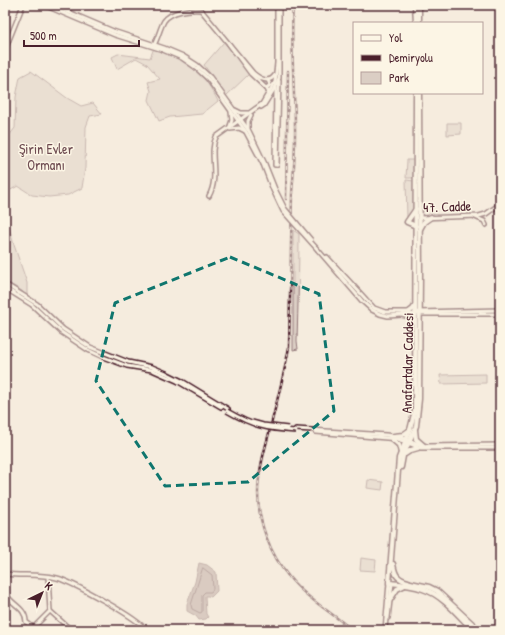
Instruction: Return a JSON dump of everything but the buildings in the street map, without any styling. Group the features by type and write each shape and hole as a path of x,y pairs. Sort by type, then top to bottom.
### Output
{"main road":[{"path":"415,5 416,22"},
{"path":"419,5 419,22"},
{"name":"Anafartalar Caddesi","path":"416,94 416,209 420,229 418,304"},
{"name":"Anafartalar Caddesi","path":"391,582 396,493 402,454 416,426 419,400 416,226 418,218 419,94"},
{"path":"416,209 407,222 416,226"},
{"path":"420,229 424,222 431,217"},
{"path":"409,312 418,304 425,311"},
{"name":"Anafartalar Caddesi","path":"408,442 415,410 416,320 418,313"},
{"path":"403,315 410,316 416,320"},
{"path":"416,426 416,439 424,446"},
{"path":"410,430 403,435 393,438 399,445 402,454 418,448"},
{"name":"Anafartalar Caddesi","path":"391,582 402,454"},
{"path":"393,564 394,572 397,577 437,596 474,630"},
{"path":"391,582 408,583 429,587 437,591 479,630"},
{"path":"390,600 397,589 408,583"}],"street":[{"path":"5,50 23,5"},
{"path":"44,5 115,35 155,46"},
{"path":"52,5 182,58 208,79 248,131 285,210 362,301 372,310 388,316 425,311 500,310"},
{"path":"278,5 277,165 275,165 276,74 278,5"},
{"path":"155,46 167,18 184,11 201,10 253,73 268,80 272,80 276,74"},
{"path":"228,43 251,74 266,88 269,95 276,99"},
{"path":"209,196 214,183 214,144 229,128 264,105 277,78"},
{"path":"266,88 270,84 268,80"},
{"path":"269,95 276,86"},
{"path":"232,109 241,114 251,114"},
{"path":"229,128 232,120 232,109"},
{"path":"248,131 248,121 251,114"},
{"path":"229,128 239,128 248,131"},
{"name":"47. Cadde","path":"418,218 474,216 486,214 500,204"},
{"path":"474,216 484,221 486,225"},
{"path":"318,249 374,308 385,312 500,314"},
{"path":"5,284 37,304 63,329 90,347 123,360 152,367 166,373 182,381 228,410"},
{"path":"5,288 32,305 61,332 88,350 127,366 152,370 177,381 254,423 296,430 352,432 393,438 424,446 500,445"},
{"path":"408,442 418,448 500,448"},
{"path":"5,574 48,577 63,580 138,621 146,630"},
{"path":"48,577 50,611 71,630"},
{"name":"Anafartalar Caddesi","path":"385,630 390,600 391,582"},
{"name":"Anafartalar Caddesi","path":"385,630 391,582"},
{"path":"5,591 7,597 19,606 26,617 26,622 32,629 50,611"}],"highlighted area":[{"path":"230,257 319,294 334,411 248,482 165,486 96,381 115,303"}],"green space":[{"path":"224,42 249,74 226,96 204,65"},
{"path":"154,48 176,57 192,66 211,88 218,101 202,114 170,117 159,121 149,100 151,91 148,82 160,79 147,64 136,58 117,69 112,57 118,54 150,58"},
{"name":"Şirin Evler Ormanı","path":"31,71 67,98 81,106 93,103 102,114 90,116 86,127 85,168 82,188 68,195 49,197 32,195 18,186 5,193 5,159 7,153 5,151 5,141 15,128 16,97 20,77"},
{"path":"447,123 461,123 461,134 447,135"},
{"path":"407,160 414,160 413,178 406,178"},
{"path":"406,180 414,181 415,196 413,210 407,218"},
{"path":"5,212 27,283 27,297 22,291 5,281"},
{"path":"293,230 299,234 299,274 298,349 293,350"},
{"path":"486,374 486,383 441,384 440,375"},
{"path":"368,480 383,482 382,490 367,488"},
{"path":"361,558 376,560 375,571 360,570"}],"water":[{"path":"199,563 207,565 216,572 217,591 211,597 205,596 206,614 208,617 206,619 199,620 196,616 187,611 187,604 195,582"}],"railway":[{"path":"293,5 292,39 295,132 292,193 289,347 259,478 258,493 260,515 266,537 271,548 282,568 289,577 303,592 352,630"},
{"path":"286,199 288,71"}]}
